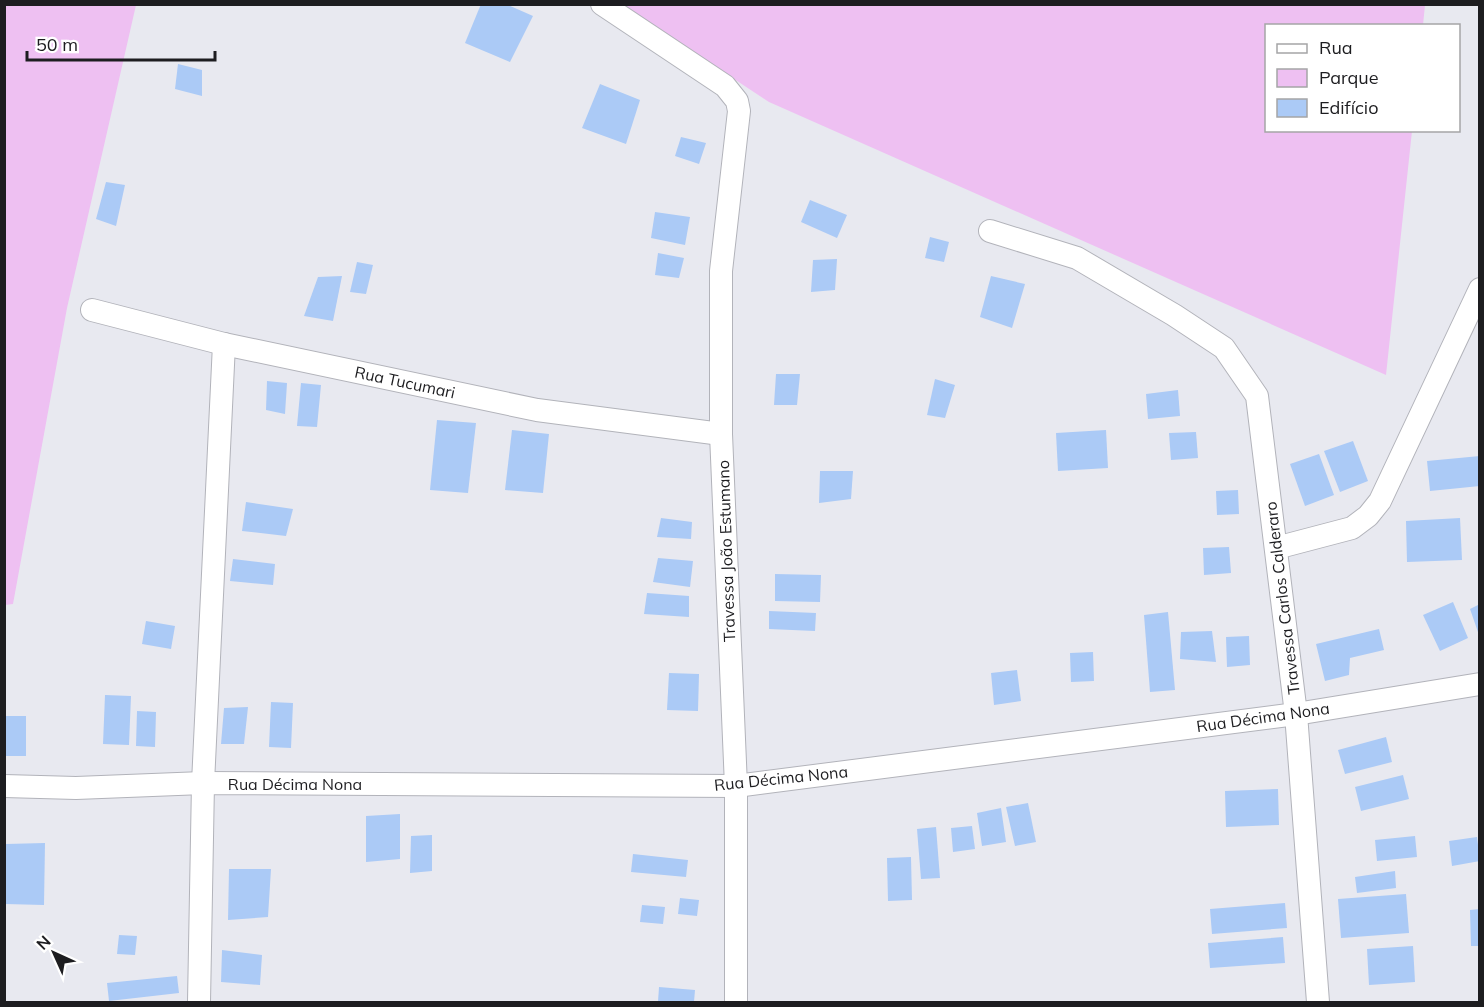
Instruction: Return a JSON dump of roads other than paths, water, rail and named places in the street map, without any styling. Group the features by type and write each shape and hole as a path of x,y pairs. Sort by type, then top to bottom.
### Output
{"street":[{"name":"Travessa João Estumano","path":"602,4 725,86 737,101 739,111 721,271 721,434 736,786 736,1002"},
{"name":"Travessa Carlos Calderaro","path":"990,231 1077,258 1174,315 1224,348 1257,396 1296,714 1318,1002"},
{"path":"1276,548 1352,528 1368,516 1380,501 1479,289"},
{"name":"Rua Tucumari","path":"92,310 224,344 537,410 721,434"},
{"path":"199,1002 203,783 224,344"},
{"name":"Rua Décima Nona","path":"4,786 76,788 203,783 736,786 1296,714 1479,684"}]}
